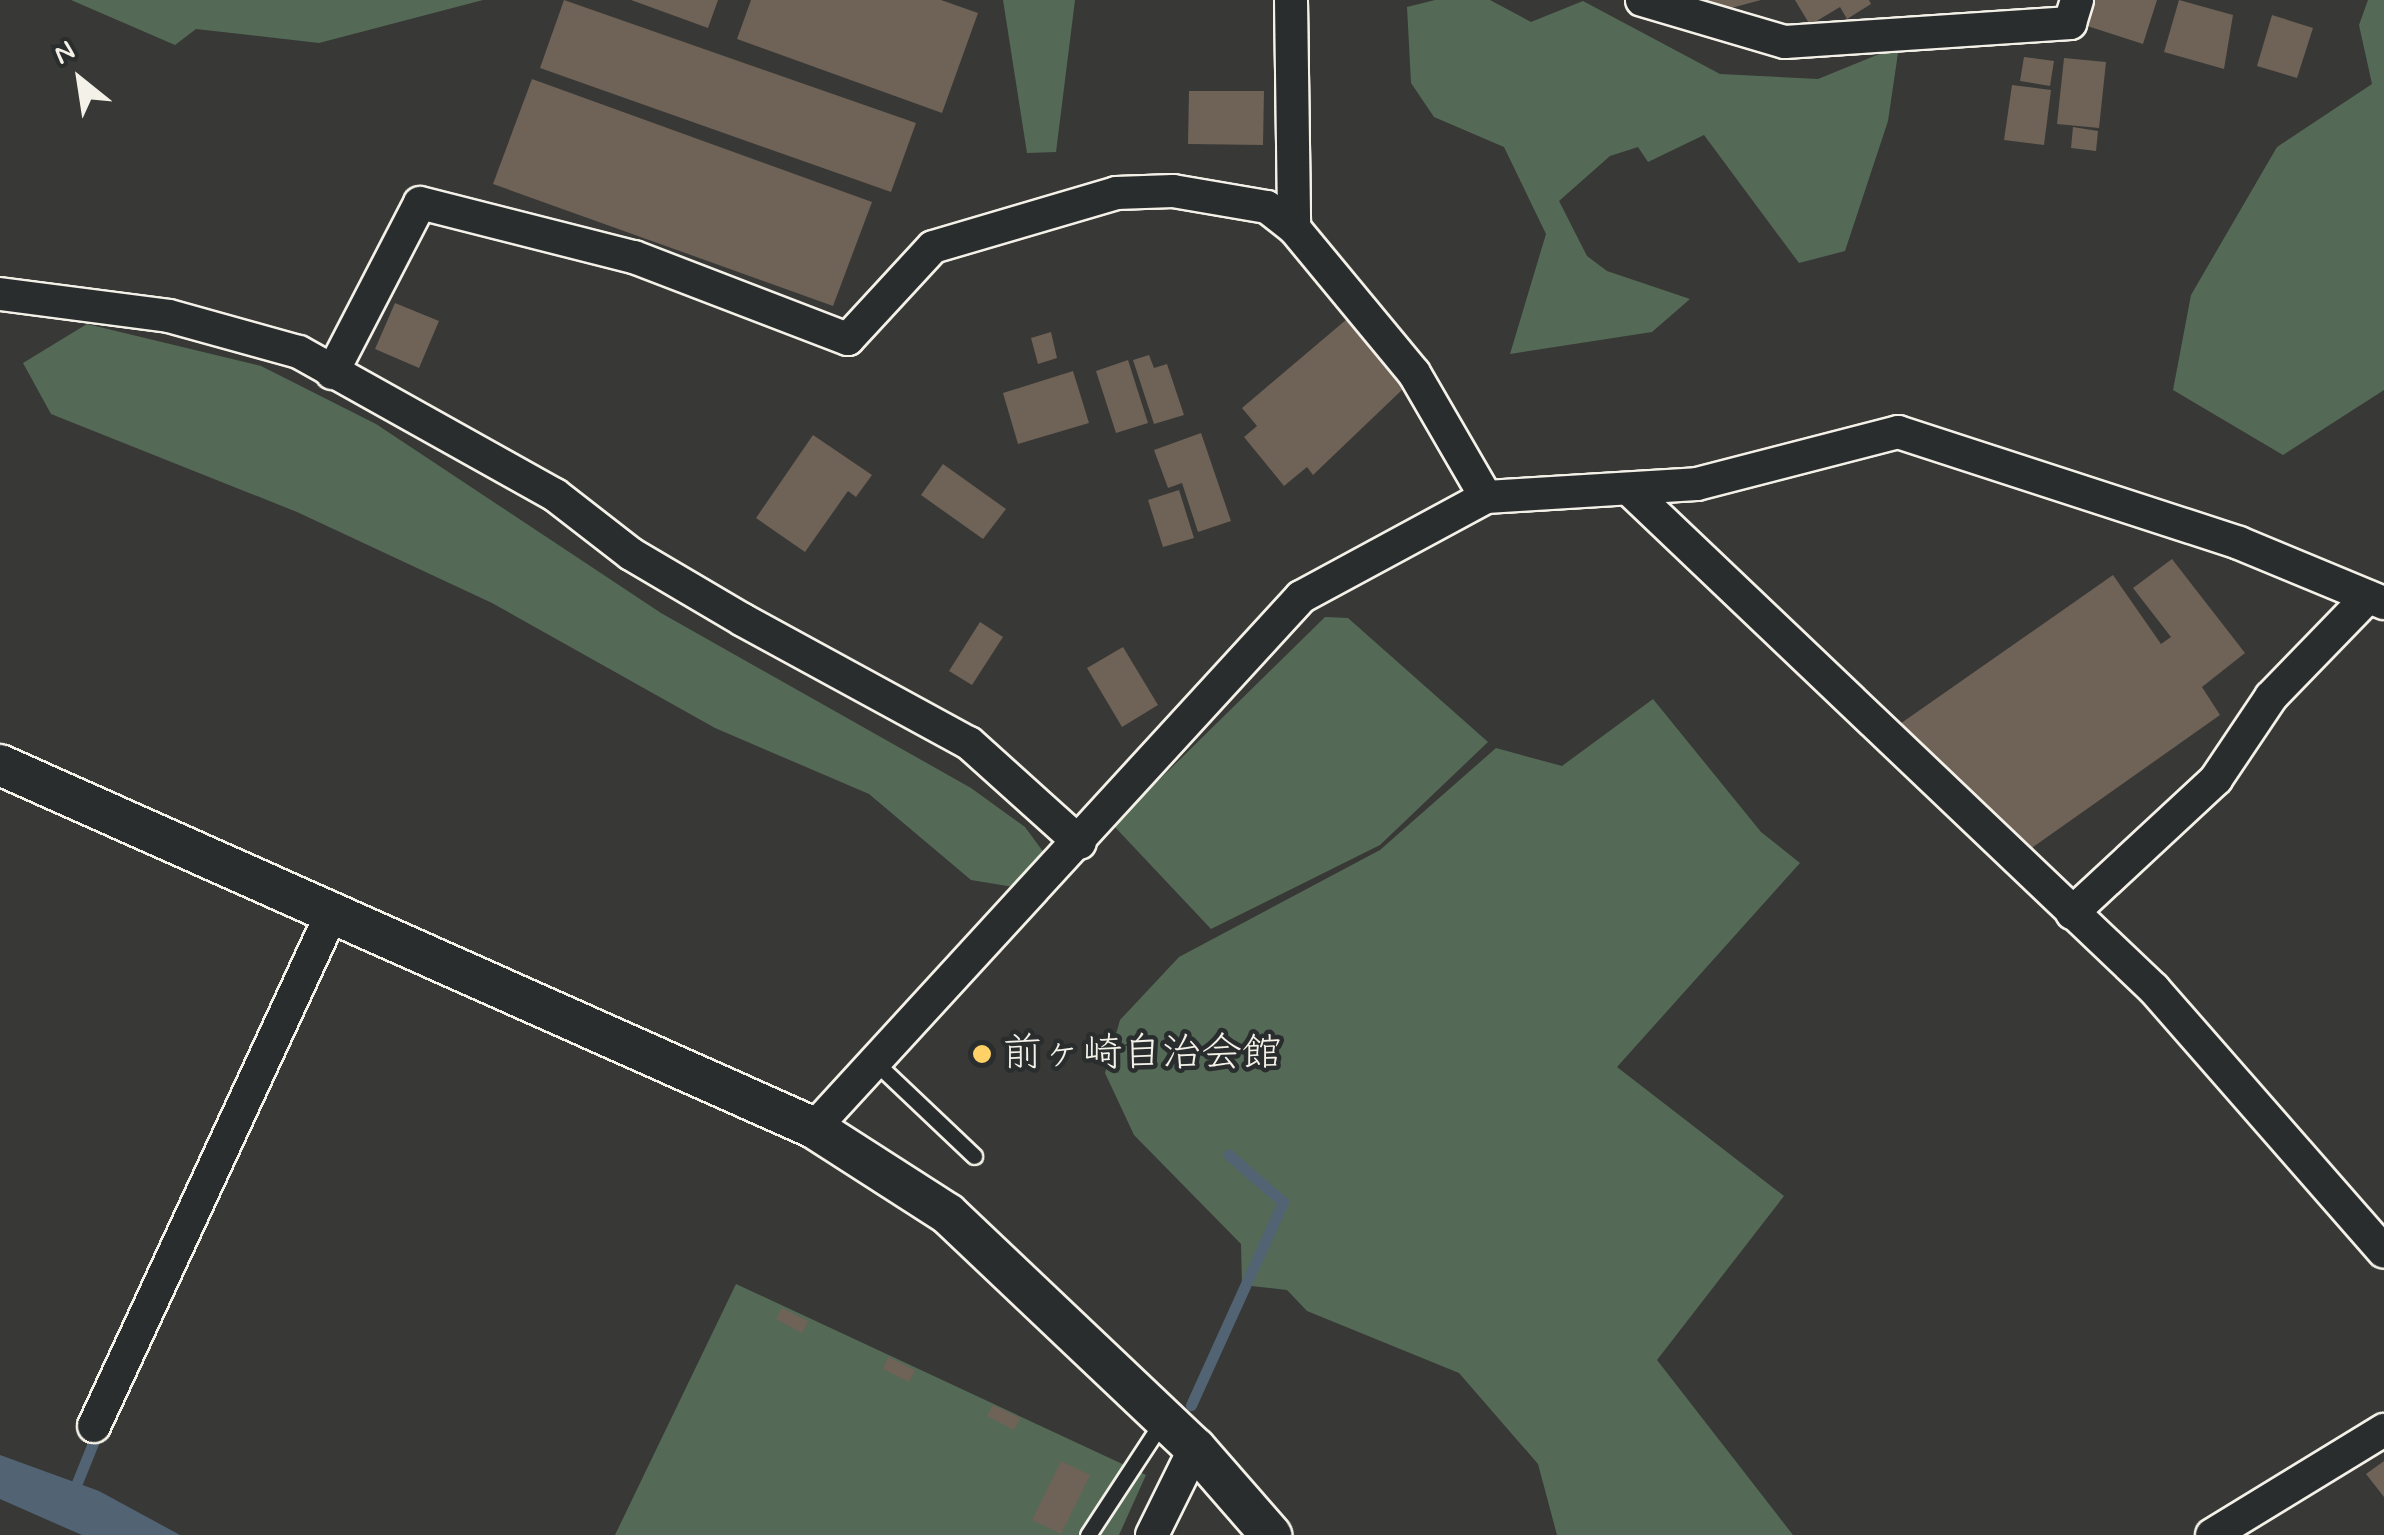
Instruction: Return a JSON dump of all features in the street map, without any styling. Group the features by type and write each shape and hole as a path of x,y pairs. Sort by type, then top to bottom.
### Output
{"street":[{"path":"1291,0 1294,228"},
{"path":"1642,0 1785,42 2070,22 2077,0"},
{"path":"332,373 420,202 634,257 848,338 932,247 1023,216 1116,193 1172,191 1267,207 1294,228 1414,372 1486,497"},
{"path":"0,294 168,316 264,340 332,373 555,495 728,612 970,742 1080,843"},
{"path":"814,1128 1080,843 1300,598 1486,497 1697,484 1898,432 2239,543 2376,600 2270,696 2216,778 2072,912"},
{"path":"1631,491 2236,1073 2384,1252"},
{"path":"0,765 814,1128 948,1214 1194,1448 1271,1535"},
{"path":"94,1426 332,913"},
{"path":"2212,1535 2384,1430"},
{"path":"1152,1535 1194,1448"}],"lane":[{"path":"874,1060 974,1156"},
{"path":"1088,1535 1164,1419"}],"green space":[{"path":"71,0 483,0 319,43 196,29 175,45"},
{"path":"1003,0 1075,0 1056,152 1027,153"},
{"path":"1435,0 1490,0 1531,22 1583,1 1720,74 1818,79 1899,46 1888,121 1845,251 1799,263 1704,135 1648,162 1638,147 1610,156 1559,201 1587,256 1607,271 1690,299 1652,332 1510,354 1546,234 1504,147 1434,117 1411,83 1407,7"},
{"path":"2368,0 2384,0 2384,390 2283,455 2173,390 2191,295 2277,147 2372,84 2359,25"},
{"path":"87,324 261,366 376,424 661,613 971,788 1025,827 1050,861 1025,889 971,880 869,794 715,728 492,603 297,512 51,414 23,363"},
{"path":"1325,617 1348,618 1488,742 1380,845 1211,929 1113,825"},
{"path":"1653,699 1761,832 1800,863 1617,1067 1784,1196 1657,1360 1793,1535 1557,1535 1538,1464 1459,1373 1307,1311 1287,1290 1242,1285 1241,1244 1134,1135 1105,1073 1120,1020 1179,957 1380,850 1496,748 1562,766"},
{"path":"736,1284 1146,1475 1119,1535 615,1535"}],"water":[{"path":"0,1455 99,1491 180,1535 82,1535 0,1499"}],"building":[{"path":"564,0 916,123 891,192 540,68"},
{"path":"631,0 718,0 708,28"},
{"path":"751,0 941,0 978,13 942,113 737,39"},
{"path":"1701,0 1761,0 1709,14"},
{"path":"1795,0 1869,0 1871,4 1847,19 1840,7 1810,25"},
{"path":"2085,0 2157,0 2143,44 2078,23"},
{"path":"2179,0 2233,15 2224,69 2164,52"},
{"path":"2272,15 2313,28 2297,78 2257,66"},
{"path":"2024,57 2054,61 2050,86 2020,81"},
{"path":"2064,58 2106,62 2099,128 2057,124"},
{"path":"532,79 872,202 833,306 493,184"},
{"path":"2012,85 2051,90 2044,145 2004,140"},
{"path":"1189,91 1264,91 1263,145 1188,144"},
{"path":"2073,127 2098,131 2096,151 2071,148"},
{"path":"395,303 439,321 419,368 375,349"},
{"path":"1347,319 1404,388 1313,475 1307,467 1284,486 1244,437 1257,426 1242,408"},
{"path":"1051,332 1057,358 1038,364 1031,338"},
{"path":"1149,355 1154,368 1167,364 1184,415 1154,424 1133,360"},
{"path":"1128,360 1148,423 1116,433 1096,371"},
{"path":"1073,371 1089,423 1018,444 1003,393"},
{"path":"1201,433 1231,521 1198,532 1182,483 1168,488 1154,450"},
{"path":"813,435 872,475 856,497 848,491 805,552 756,518"},
{"path":"943,464 1006,509 983,539 921,495"},
{"path":"1179,490 1194,538 1163,547 1148,500"},
{"path":"2172,559 2245,653 2202,687 2220,715 2019,857 1897,726 2113,575 2161,644 2171,637 2133,588"},
{"path":"980,622 1003,637 972,685 949,671"},
{"path":"1123,647 1158,705 1122,727 1087,668"},
{"path":"782,1308 808,1321 802,1333 776,1319"},
{"path":"888,1357 915,1370 909,1382 883,1369"},
{"path":"993,1405 1020,1418 1014,1430 987,1416"},
{"path":"1061,1461 1090,1475 1061,1534 1032,1520"},
{"path":"2384,1461 2384,1497 2366,1474"}],"waterway":[{"path":"1191,1405 1283,1202 1229,1155"},
{"path":"72,1495 95,1438"}],"place":[{"name":"前ヶ崎自治会館","path":"982,1054"}]}
